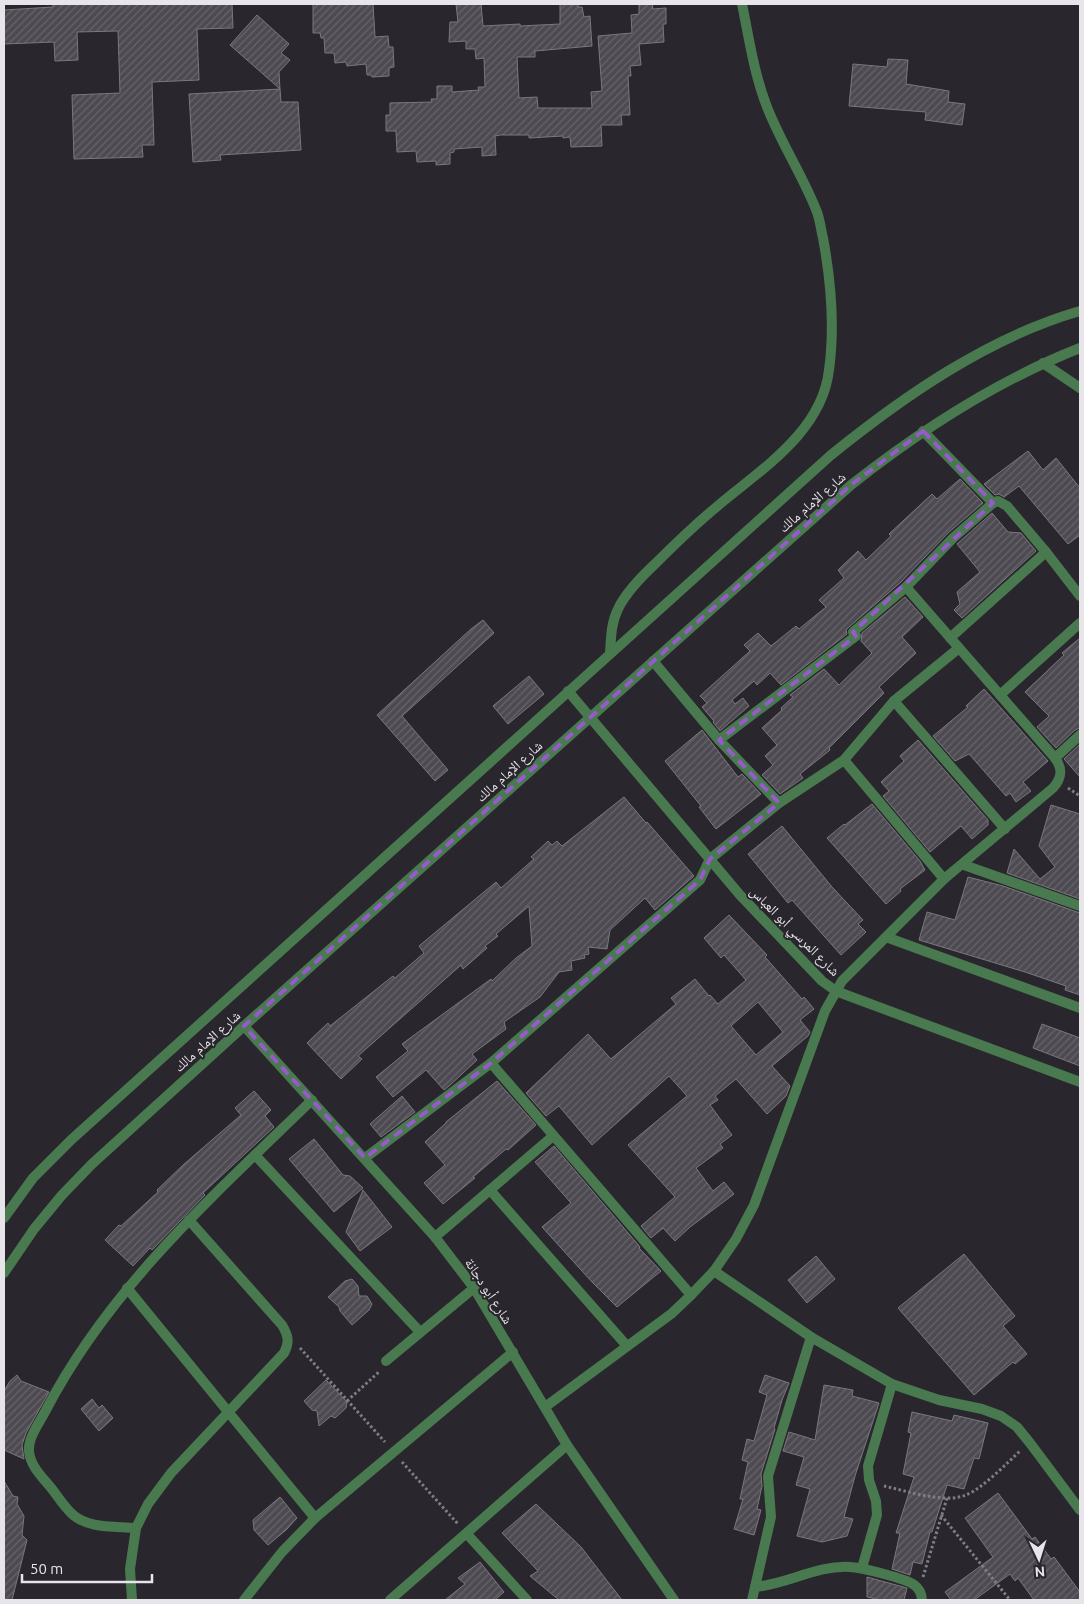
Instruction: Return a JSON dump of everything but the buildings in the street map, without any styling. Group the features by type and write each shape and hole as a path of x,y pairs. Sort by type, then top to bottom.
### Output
{"street":[{"path":"610,653 611,628 618,609 642,576 719,504 753,478 793,442 810,420 823,396 829,372 830,287 818,215 806,184 767,107 757,77 742,4"},
{"name":"شارع الإمام مالك","path":"4,1218 33,1178 71,1140 831,455 876,419 967,360 1019,334 1080,311"},
{"name":"شارع الإمام مالك","path":"4,1274 34,1229 62,1195 92,1164 589,717 851,485 923,431 990,390 1080,348"},
{"path":"1043,364 1080,388"},
{"path":"923,431 993,503"},
{"path":"719,740 856,636 853,632 906,587 953,538 993,503 998,501 1007,506 1080,596"},
{"path":"950,638 1046,552"},
{"path":"545,1407 671,1314 714,1271 736,1239 754,1205 825,1011 836,990 850,973 944,879 1054,788 1058,782 1061,775 1055,758 906,587"},
{"path":"1000,695 1080,623"},
{"path":"365,1158 491,1063 700,880 710,858 779,803 844,760 894,701 959,648"},
{"path":"653,661 719,740 779,803"},
{"name":"شارع المرسي أبو العباس","path":"568,691 774,933 822,981 836,990 1080,1082"},
{"path":"894,701 1005,829"},
{"path":"1055,758 1080,735"},
{"path":"844,760 944,879"},
{"path":"964,864 1080,906"},
{"path":"886,938 1080,1008"},
{"name":"شارع أبو دجانة","path":"244,1026 435,1237 474,1288 567,1445 674,1600"},
{"path":"491,1063 691,1295"},
{"path":"136,1528 91,1524 72,1514 36,1471 31,1461 30,1439 74,1361 127,1288 189,1220 312,1100"},
{"path":"435,1237 553,1136"},
{"path":"255,1155 420,1332"},
{"path":"490,1190 627,1346"},
{"path":"132,1600 130,1569 136,1528 148,1504 171,1473 284,1353 288,1344 287,1334 282,1325 189,1220"},
{"path":"714,1271 811,1337 892,1384 939,1400 982,1408 1000,1416 1017,1427 1080,1510"},
{"path":"127,1288 315,1518"},
{"path":"386,1361 474,1288"},
{"path":"752,1600 771,1517 768,1476 811,1337"},
{"path":"244,1600 282,1552 315,1518 513,1352"},
{"path":"862,1568 877,1515 876,1501 869,1480 868,1466 892,1384"},
{"path":"390,1600 567,1445"},
{"path":"467,1534 527,1600"},
{"path":"755,1588 780,1584 826,1569 862,1568 909,1581 919,1590 922,1600"}],"path":[{"path":"287,1334 467,1534"},
{"path":"348,1401 377,1374 386,1361"},
{"path":"871,1484 947,1498 968,1494 1030,1442"},
{"path":"919,1590 947,1498"},
{"path":"941,1515 1010,1600"}],"highlighted area":[{"path":"923,431 993,503 853,632 856,636 719,740 779,803 710,859 700,880 491,1063 365,1158 244,1026 851,485"}]}
